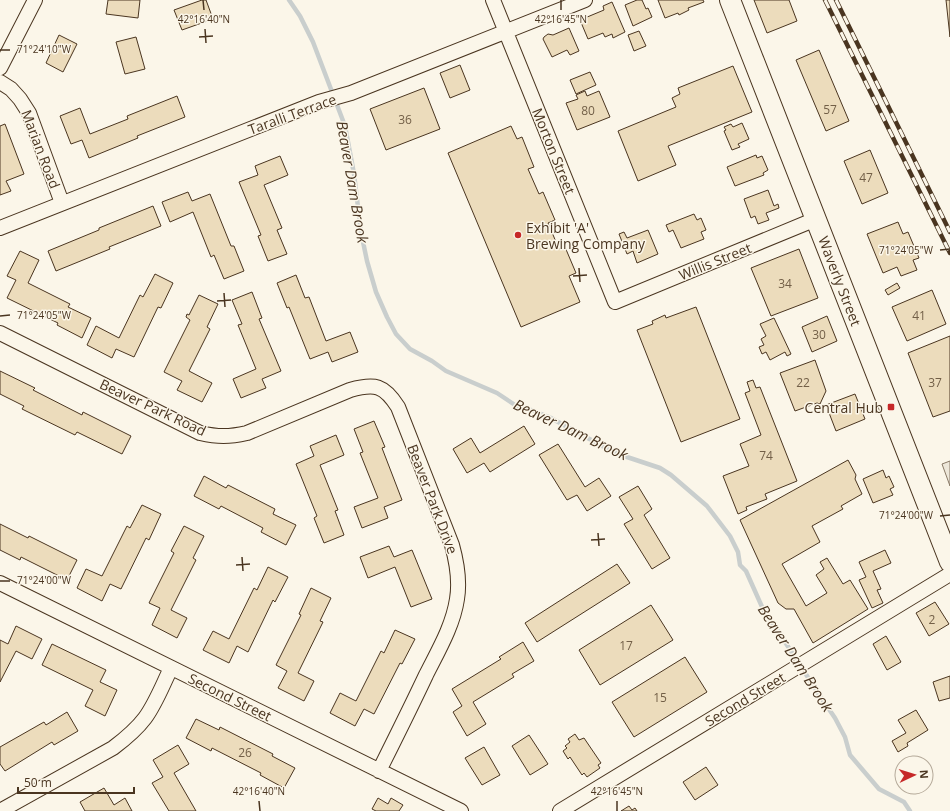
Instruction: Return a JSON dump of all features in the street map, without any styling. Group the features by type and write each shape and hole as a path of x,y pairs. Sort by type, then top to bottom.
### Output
{"main road":[{"name":"Waverly Street","path":"730,0 950,562"}],"street":[{"path":"0,68 36,0"},
{"name":"Morton Street","path":"493,0 615,302"},
{"name":"Taralli Terrace","path":"0,228 319,102 351,93 585,0"},
{"name":"Marian Road","path":"0,82 11,89 20,98 29,113 62,203"},
{"name":"Willis Street","path":"615,302 816,219"},
{"name":"Beaver Park Road","path":"0,333 200,433 217,436 232,436 247,433 350,390 366,386 379,388"},
{"name":"Beaver Park Drive","path":"379,388 390,395 398,407 452,545 457,563 458,581 458,597 454,614 446,635 379,771"},
{"name":"Second Street","path":"560,811 950,574"},
{"name":"Second Street","path":"0,583 461,811"},
{"path":"0,810 113,748 130,735 146,717 158,697 171,668"}],"shaded area":[{"path":"950,461 950,486 942,464"}],"building":[{"path":"108,0 140,0 138,18 106,14"},
{"path":"206,0 213,19 182,30 174,10"},
{"path":"637,0 642,0 652,17 633,26 625,5"},
{"path":"658,0 703,0 704,2 688,8 689,10 679,15 678,13 665,18"},
{"path":"754,0 789,0 797,21 767,33"},
{"path":"946,0 950,0 950,37"},
{"path":"612,2 625,32 613,38 612,34 605,37 603,33 588,39 580,20 604,10 603,6"},
{"path":"569,28 579,51 570,55 567,50 552,57 543,39 544,37 548,34 553,35"},
{"path":"639,31 646,46 634,51 628,35"},
{"path":"59,35 77,44 63,72 46,63"},
{"path":"136,37 145,69 125,74 116,42"},
{"path":"819,50 849,121 826,131 796,60"},
{"path":"460,65 470,90 450,98 440,73"},
{"path":"733,66 752,112 668,146 676,165 638,181 618,131 676,107 672,98 680,94 678,88"},
{"path":"590,72 596,85 576,94 570,80"},
{"path":"424,88 440,129 386,150 370,109"},
{"path":"585,91 587,96 599,91 610,117 577,130 566,103 578,99 576,95"},
{"path":"177,96 185,117 137,136 138,138 89,158 82,140 71,144 60,116 80,108 90,134 128,119 127,116"},
{"path":"742,123 749,139 738,144 740,147 732,150 724,131 726,130 724,127 731,124 733,127"},
{"path":"5,124 24,174 6,181 11,191 0,195 0,126"},
{"name":"Exhibit 'A' Brewing Company","path":"511,126 517,139 522,137 534,167 528,169 539,194 543,192 555,220 548,223 559,249 565,247 576,273 569,276 580,302 521,327 448,153"},
{"path":"870,150 888,193 862,204 844,161"},
{"path":"756,155 757,158 762,156 768,170 763,173 764,175 735,186 727,167"},
{"path":"280,156 288,175 264,185 282,228 277,230 287,254 268,261 258,236 261,235 239,182 258,175 255,166"},
{"path":"768,190 774,206 778,204 779,208 766,213 769,220 758,224 755,216 751,218 744,199"},
{"path":"188,192 192,201 210,194 231,246 234,246 244,271 224,279 214,255 211,257 193,212 170,222 162,202"},
{"path":"153,206 161,226 56,271 48,251"},
{"path":"694,214 697,220 701,218 706,230 701,232 704,239 681,248 673,230 669,232 666,225"},
{"path":"898,222 903,234 908,232 919,258 913,260 917,270 901,276 897,267 883,273 867,234"},
{"path":"648,230 658,254 637,263 633,251 627,254 619,234 624,232 627,238"},
{"path":"799,249 818,298 771,316 751,268"},
{"path":"20,251 39,260 28,283 70,304 68,307 91,318 82,338 57,325 58,323 7,298 16,280 7,276"},
{"path":"155,274 173,283 161,308 158,307 134,357 116,349 112,358 87,345 96,326 119,338 140,295 143,297"},
{"path":"296,275 305,298 309,297 326,341 350,332 358,352 332,362 328,352 310,359 289,307 287,308 277,283"},
{"path":"897,283 900,288 888,295 885,290"},
{"path":"932,290 946,324 907,341 892,307"},
{"path":"252,292 262,318 259,319 281,371 262,379 266,388 241,398 233,379 256,369 238,325 242,324 232,300"},
{"path":"199,295 218,304 207,327 210,329 189,371 212,383 202,402 177,390 182,381 164,372 190,320 186,317 187,314 189,315"},
{"path":"696,307 740,419 681,442 637,330 653,324 652,321 665,315 666,318"},
{"path":"827,316 837,341 812,352 802,327"},
{"path":"774,318 791,354 787,356 785,352 770,360 766,352 762,354 759,347 764,345 761,339 766,336 760,324"},
{"path":"950,336 950,411 933,417 908,353"},
{"path":"815,360 826,391 820,404 817,403 795,411 780,373"},
{"path":"0,371 35,388 33,390 82,415 83,412 131,436 122,454 77,432 75,435 22,409 24,406 0,394"},
{"path":"753,380 756,388 760,387 797,481 765,494 767,499 746,507 747,510 738,514 723,476 749,466 740,444 761,435 745,393 750,391 747,382"},
{"path":"855,394 865,419 836,431 826,405"},
{"path":"374,421 385,447 382,448 402,500 384,507 388,518 362,528 354,507 378,498 360,453 363,452 354,429"},
{"path":"524,426 535,444 490,472 484,463 467,473 453,449 471,438 480,453"},
{"path":"336,435 344,455 320,465 338,510 335,511 344,535 324,543 314,518 317,516 296,464 314,456 310,446"},
{"path":"558,444 585,487 599,478 611,496 587,511 577,495 567,500 539,455"},
{"path":"848,460 856,475 855,479 862,494 841,506 843,509 812,526 820,542 782,564 806,606 827,593 816,575 824,569 820,562 827,558 843,584 850,580 868,609 813,643 794,609 786,609 778,603 740,520"},
{"path":"883,470 886,478 889,476 894,487 890,489 893,495 873,503 863,479"},
{"path":"204,476 226,488 228,485 275,509 273,514 296,525 286,545 261,532 263,528 221,506 219,509 194,496"},
{"path":"638,486 652,509 644,515 670,558 652,569 624,524 633,519 619,497"},
{"path":"142,505 161,514 149,540 146,538 121,589 110,584 102,601 77,588 86,569 102,576 127,526 130,528"},
{"path":"0,524 28,538 29,536 77,560 67,580 21,557 20,560 0,550"},
{"path":"184,526 204,536 193,558 196,560 171,610 187,618 177,638 152,625 160,608 149,603 174,553 171,551"},
{"path":"389,546 394,557 412,550 432,599 411,607 395,567 368,578 360,557"},
{"path":"885,550 891,563 873,571 881,589 877,590 883,603 872,608 859,580 866,577 859,562"},
{"path":"617,564 630,583 537,642 525,623"},
{"path":"268,567 288,577 275,602 273,600 248,652 237,646 229,663 203,650 213,631 229,639 254,588 257,590"},
{"path":"311,588 331,598 320,621 323,622 298,673 314,681 304,701 278,688 287,671 276,665 301,615 299,614"},
{"path":"935,602 949,624 929,636 916,613"},
{"path":"651,605 673,640 600,685 579,650"},
{"path":"16,626 42,639 32,659 16,651 0,682 0,640 8,644"},
{"path":"395,630 415,639 402,664 400,663 374,714 364,709 355,726 330,713 340,693 356,701 381,651 384,653"},
{"path":"886,636 901,662 887,670 873,644"},
{"path":"523,642 534,661 512,674 514,677 473,702 486,724 467,736 453,712 462,706 452,689 501,659 499,657"},
{"path":"52,644 106,670 100,682 117,690 105,716 85,706 93,690 42,665"},
{"path":"685,657 707,692 634,737 612,702"},
{"path":"950,676 950,698 939,701 933,682"},
{"path":"916,710 928,730 907,743 908,746 898,752 892,741 906,733 898,720"},
{"path":"67,712 78,731 54,745 52,742 5,771 0,764 0,747 44,722 46,725"},
{"path":"196,719 219,730 220,727 273,754 272,756 295,768 284,788 260,775 261,773 212,748 211,751 186,738"},
{"path":"575,734 579,740 584,738 601,763 598,765 600,768 587,777 584,773 582,775 570,757 568,759 563,751 567,748 565,746 570,742 568,739"},
{"path":"529,735 548,764 530,775 512,746"},
{"path":"178,745 189,764 174,773 196,811 169,811 152,783 163,777 153,760"},
{"path":"484,747 500,775 482,785 465,758"},
{"path":"706,767 718,785 695,800 683,782"},
{"path":"104,788 114,805 125,798 132,811 85,811 80,802"},
{"path":"378,798 388,804 391,798 403,805 399,811 376,811 372,809"},
{"path":"629,806 632,810 635,808 637,811 621,811"}],"waterway":[{"name":"Beaver Dam Brook","path":"289,0 300,16 313,42 345,126 354,174 361,232 367,261 376,292 396,334 410,349 432,361 446,371 497,393 521,409 531,410 549,417 606,448 624,456 660,468 671,475 707,506 730,536 738,552 740,565 746,571 767,618 776,628 835,718 845,737 850,755 879,789 904,802 910,811"}],"railway":[{"path":"825,0 950,253"},
{"path":"836,0 950,232"}],"place":[{"name":"Exhibit 'A' Brewing Company","path":"518,235"},
{"name":"Central Hub","path":"891,407"}]}
